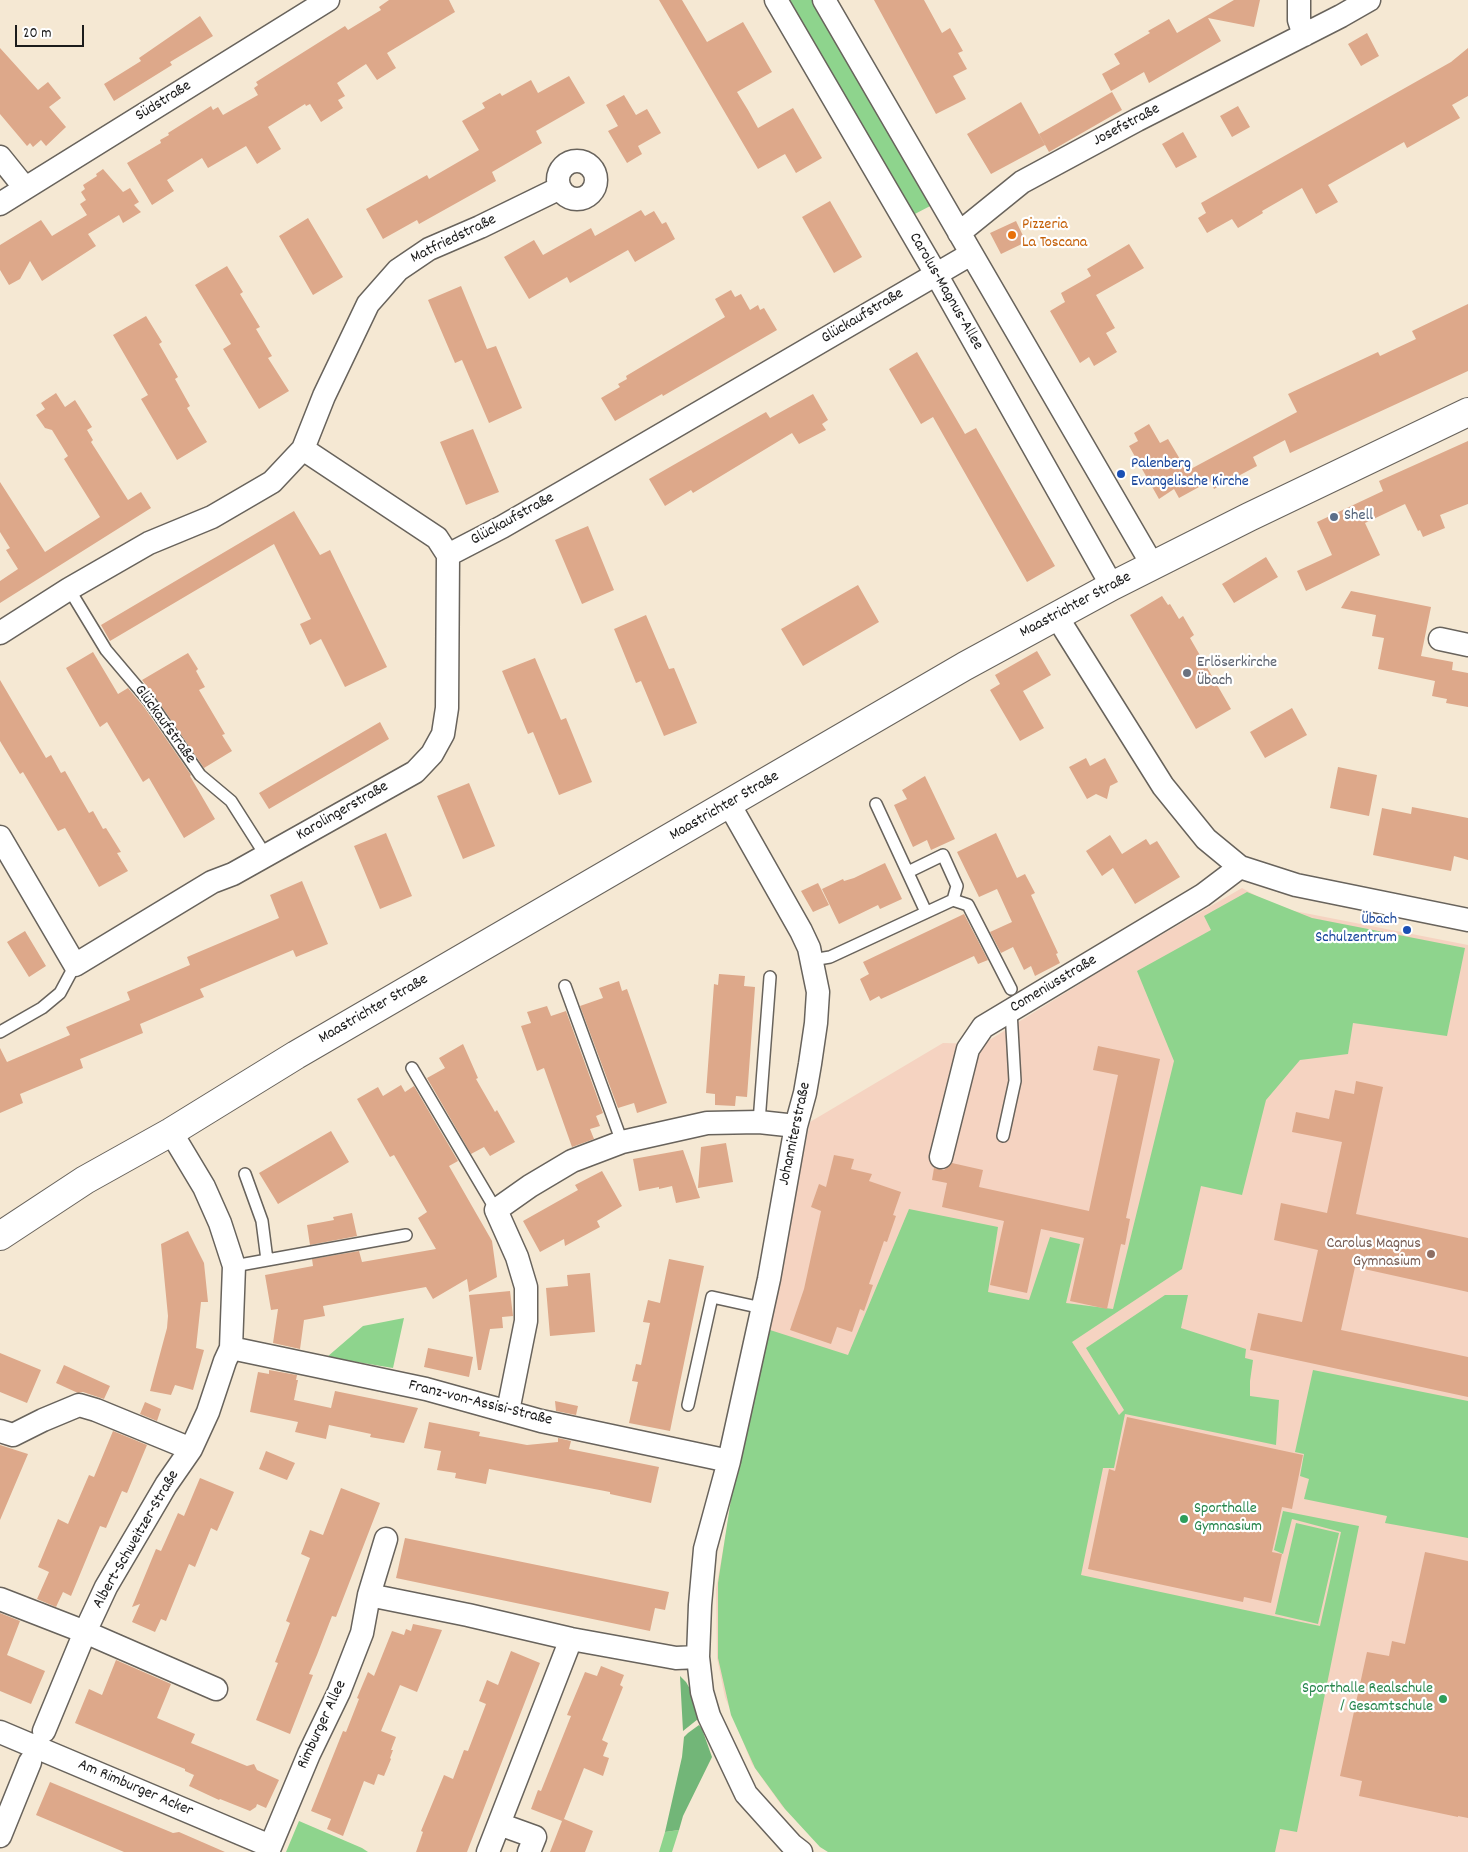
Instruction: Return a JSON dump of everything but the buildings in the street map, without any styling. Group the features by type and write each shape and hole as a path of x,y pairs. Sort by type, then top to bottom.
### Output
{"street":[{"name":"Südstraße","path":"0,204 328,0"},
{"name":"Carolus-Magnus-Allee","path":"776,0 936,274 1112,586"},
{"path":"824,0 1153,566"},
{"path":"1300,0 1299,20 1304,35"},
{"name":"Josefstraße","path":"959,233 1022,182 1144,116 1369,0"},
{"path":"0,157 25,188"},
{"name":"Matfriedstraße","path":"303,449 324,396 368,304 398,270 429,249 480,227 560,188"},
{"name":"Glückaufstraße","path":"448,555 502,528 971,254"},
{"name":"Maastrichter Straße","path":"0,1236 86,1180 171,1132 296,1055 965,666 1112,586 1280,501 1468,412"},
{"path":"0,633 69,589 149,543 212,517 272,482 303,449 437,538 448,555"},
{"name":"Karolingerstraße","path":"75,965 212,882 233,874 415,772 432,754 443,734 447,708 448,555"},
{"path":"1057,617 1163,786 1206,839 1240,867 1296,885 1468,920"},
{"path":"1440,639 1468,644"},
{"name":"Johanniterstraße","path":"729,804 788,904 812,960 818,992 816,1023 805,1093 796,1126 762,1308 729,1461 706,1549 700,1605 698,1658 702,1692 709,1716 746,1794 792,1845 801,1852"},
{"path":"0,837 75,965"},
{"name":"Comeniusstraße","path":"941,1157 968,1049 983,1027 1011,1000 1203,895 1240,867"},
{"path":"508,1410 526,1321 526,1288 517,1257 496,1210 530,1186 572,1161 622,1142 707,1123 759,1122 796,1126"},
{"name":"Albert-Schweitzer-Straße","path":"44,1731 106,1587 166,1485 191,1449 208,1412 231,1348 234,1266 220,1223 204,1187 171,1132"},
{"name":"Franz-von-Assisi-Straße","path":"231,1348 426,1390 508,1410 541,1421 729,1461"},
{"path":"0,1431 13,1435 42,1420 79,1405 96,1410 191,1449"},
{"name":"Rimburger Allee","path":"269,1849 309,1754 339,1692 362,1632 369,1595 386,1539"},
{"path":"369,1595 468,1615 570,1639 676,1658 698,1658"},
{"path":"0,1599 85,1632 216,1689"},
{"path":"488,1852 570,1639"},
{"name":"Am Rimburger Acker","path":"0,1732 269,1849"},
{"path":"0,1836 30,1762"},
{"path":"499,1824 535,1837 529,1852"}],"lane":[{"name":"Glückaufstraße","path":"69,589 106,650 150,702 200,774 231,801 266,856"},
{"path":"876,804 926,912"},
{"path":"908,872 943,855 957,886 953,900"},
{"path":"812,960 830,957 953,900 968,905 1011,1000 1014,1081 1003,1136"},
{"path":"0,1032 42,1008 60,993 75,965"},
{"path":"759,1122 770,977"},
{"path":"565,986 622,1142"},
{"path":"412,1068 496,1210"},
{"path":"245,1174 262,1221 267,1260"},
{"path":"234,1266 406,1235"},
{"path":"688,1405 712,1297 762,1308"}],"shaded area":[{"path":"1242,888 1279,908 1468,945 1468,1852 829,1852 782,1806 752,1764 725,1697 717,1658 716,1589 810,1122 943,1043 983,1044 1120,959"}],"green space":[{"path":"784,0 814,0 934,204 911,216"},
{"path":"1247,892 1312,918 1465,948 1447,1036 1353,1023 1348,1054 1300,1060 1266,1100 1242,1195 1201,1186 1182,1269 1072,1342 1119,1415 1124,1410 1086,1348 1165,1295 1188,1295 1181,1328 1246,1349 1245,1358 1253,1360 1250,1396 1279,1400 1276,1445 1125,1414 1114,1468 1103,1468 1081,1575 1320,1626 1341,1532 1292,1519 1283,1554 1274,1550 1283,1511 1359,1526 1297,1832 1280,1829 1275,1852 828,1852 820,1847 785,1809 755,1768 731,1715 718,1658 718,1583 734,1480 770,1330 848,1355 909,1209 998,1227 988,1292 1029,1300 1050,1237 1080,1244 1066,1303 1113,1309 1174,1061 1137,971 1211,930 1204,916"},
{"path":"404,1318 393,1368 327,1357 363,1326"},
{"path":"1313,1370 1468,1401 1468,1538 1385,1523 1387,1516 1304,1499 1309,1479 1300,1476 1304,1454 1295,1452"},
{"path":"1296,1523 1339,1533 1318,1624 1275,1614"},
{"path":"680,1676 690,1689 698,1719 683,1731"},
{"path":"699,1725 712,1757 683,1816 679,1830 665,1832 682,1757 684,1737"},
{"path":"299,1821 362,1848 368,1852 286,1852"},
{"path":"679,1830 672,1852 659,1852 665,1832"}],"place":[{"name":"Pizzeria La Toscana","path":"1012,235"},
{"name":"Palenberg Evangelische Kirche","path":"1121,474"},
{"name":"Shell","path":"1334,517"},
{"name":"Erlöserkirche Übach","path":"1187,673"},
{"name":"Übach Schulzentrum","path":"1407,930"},
{"name":"Carolus Magnus Gymnasium","path":"1431,1254"},
{"name":"Sporthalle Gymnasium","path":"1184,1519"},
{"name":"Sporthalle Realschule / Gesamtschule","path":"1443,1699"}]}
